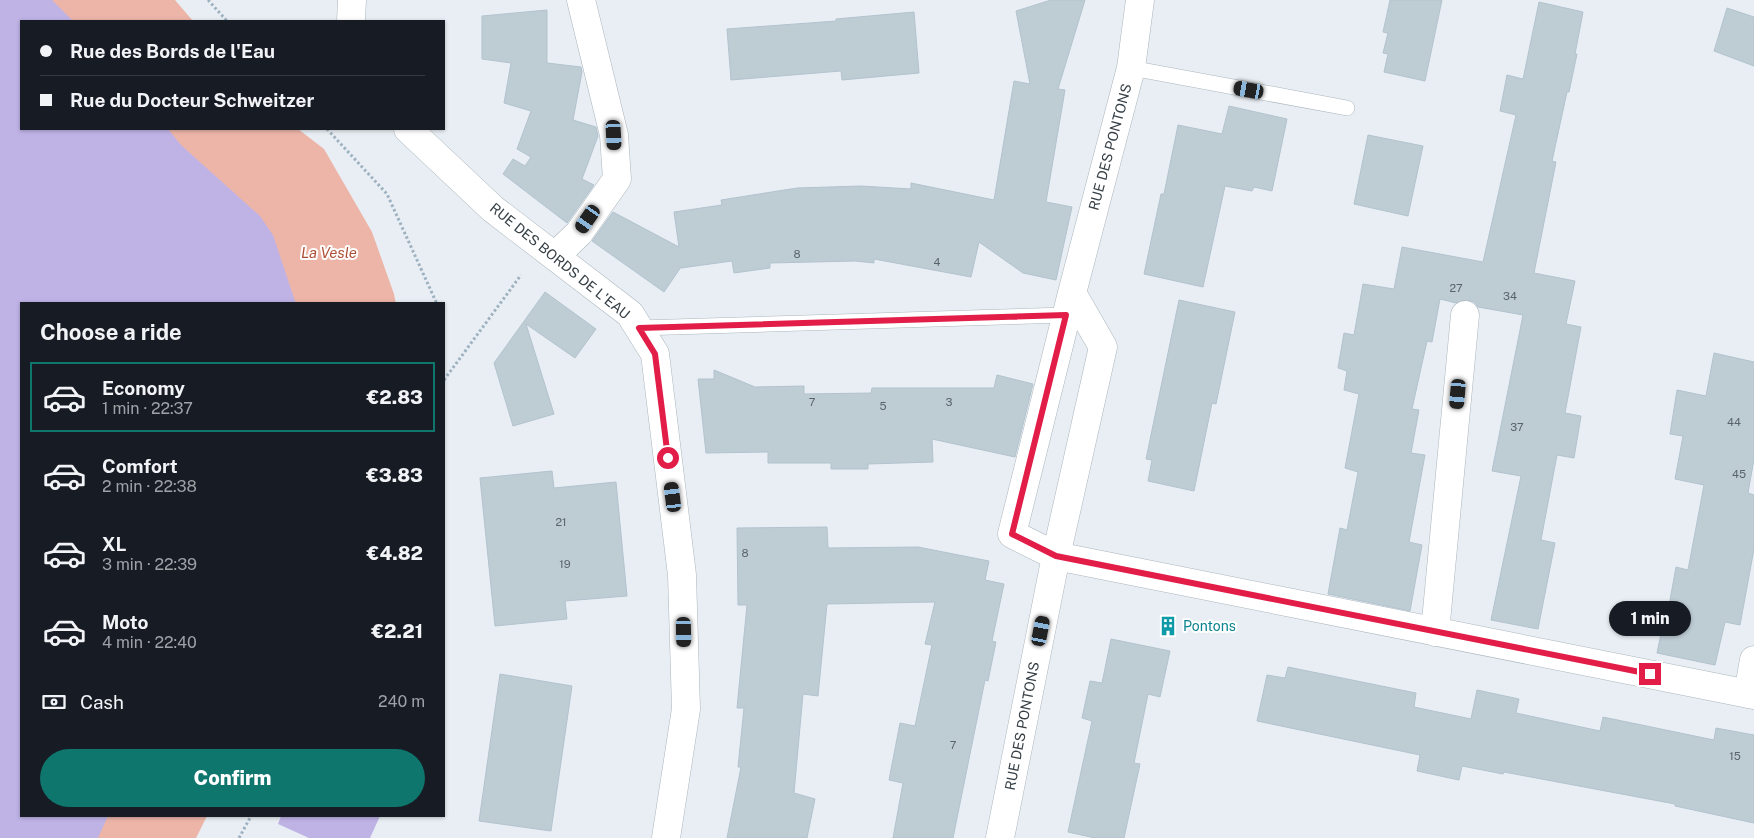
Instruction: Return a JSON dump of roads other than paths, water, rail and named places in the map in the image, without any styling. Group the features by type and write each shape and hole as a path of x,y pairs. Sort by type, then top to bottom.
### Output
{"street":[{"path":"351,20 352,0"},
{"path":"548,251 579,233 617,179 614,135 580,0"},
{"name":"RUE DES PONTONS","path":"1056,556 1012,534 1069,304 1131,68 1140,0"},
{"name":"RUE DES BORDS DE L'EAU","path":"409,130 493,209 630,314 655,354 682,575 686,709 666,838"},
{"name":"RUE DES PONTONS","path":"1000,838 1056,556 1104,347 1069,304"},
{"path":"1435,632 1466,315"},
{"path":"1056,556 1751,695 1754,660"}],"lane":[{"path":"1131,68 1347,108"},
{"path":"639,328 1069,304"}],"water":[{"path":"52,0 175,0 192,20 72,20"},
{"name":"La Vesle","path":"169,130 299,130 324,149 372,232 396,302 295,302 273,235 260,216 181,145"},
{"path":"108,817 206,817 196,838 98,838"}],"place":[{"name":"Pontons","path":"1168,626"}]}
